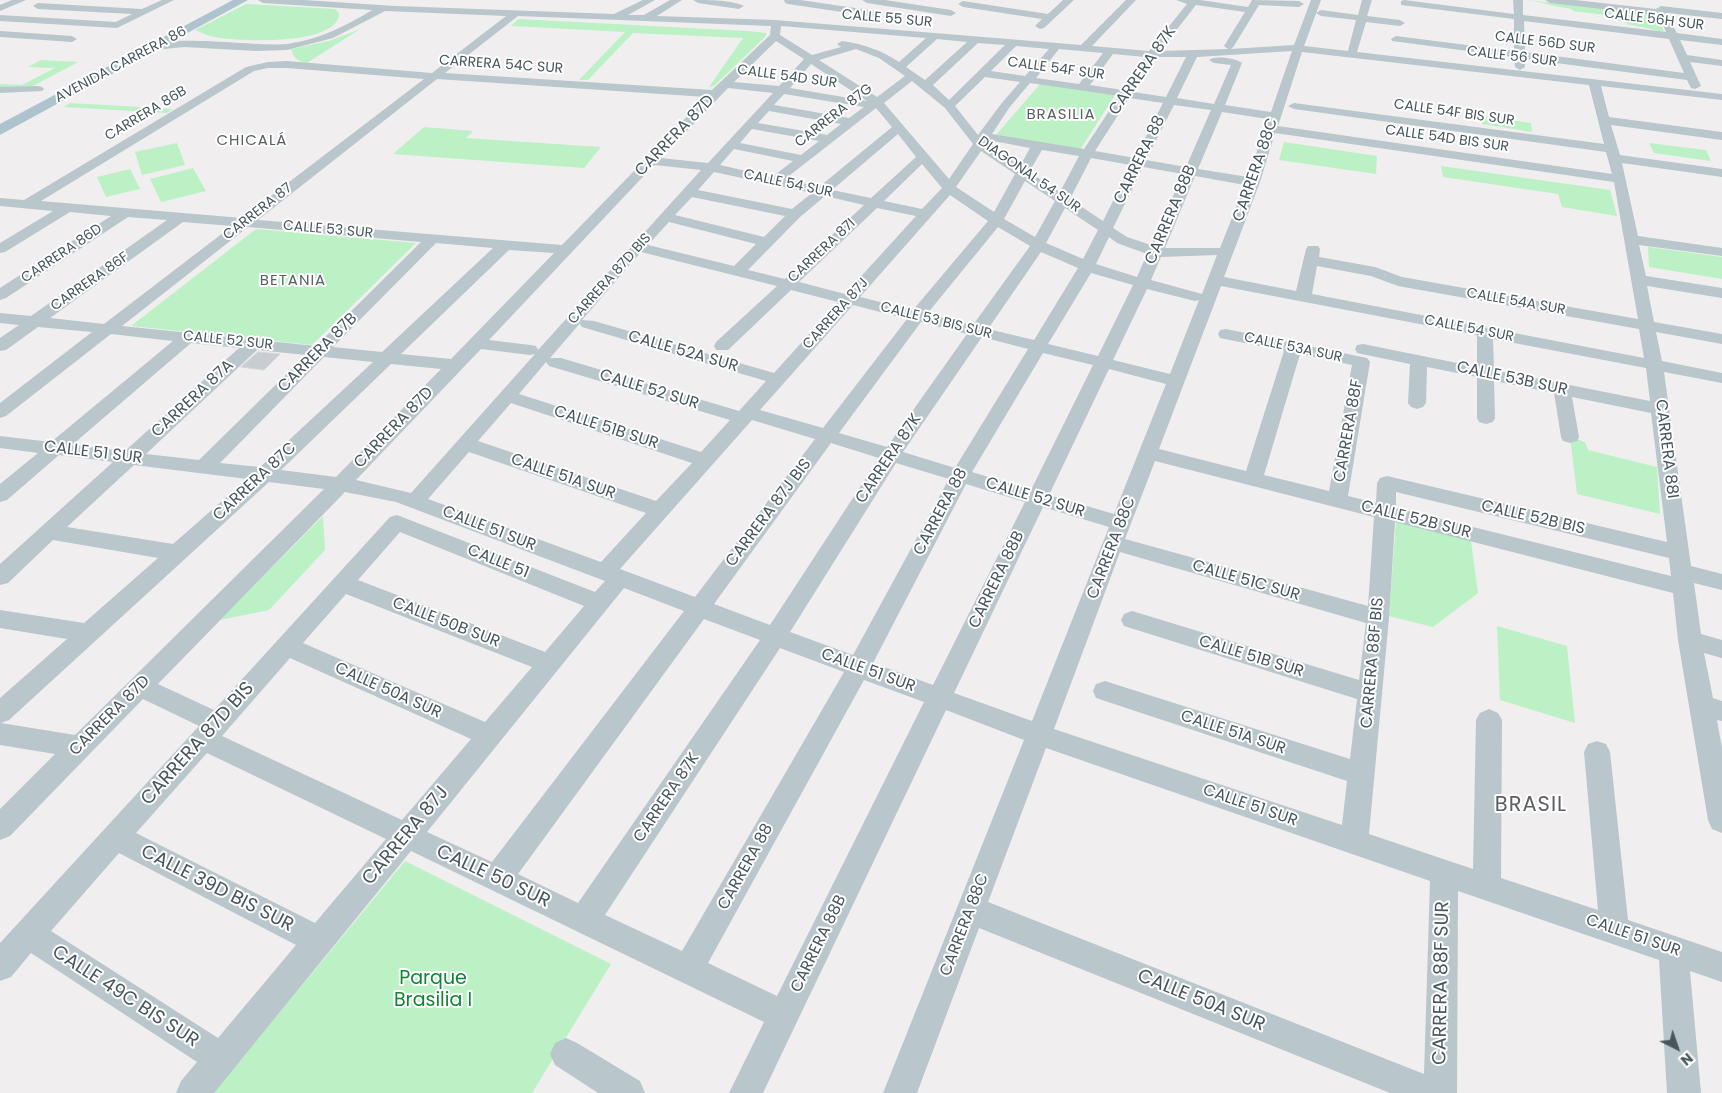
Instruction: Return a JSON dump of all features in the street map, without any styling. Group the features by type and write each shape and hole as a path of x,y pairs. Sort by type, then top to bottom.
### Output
{"main road":[{"name":"AVENIDA CARRERA 86","path":"0,130 242,0"},
{"name":"AVENIDA CARRERA 86","path":"8,105 43,87"}],"street":[{"path":"0,8 21,0"},
{"path":"0,18 116,25 169,0"},
{"name":"CALLE 55 SUR","path":"263,0 356,4 370,8 752,22 776,29 855,30 934,37 981,36 1015,44 1192,56 1298,48"},
{"path":"395,9 418,0"},
{"path":"448,11 474,0"},
{"path":"616,17 650,0"},
{"path":"646,18 677,0"},
{"path":"698,0 739,6"},
{"path":"714,21 749,0"},
{"path":"867,0 894,2 951,13"},
{"path":"899,24 933,0"},
{"path":"1083,49 1131,0"},
{"path":"1179,0 1299,4"},
{"name":"CARRERA 88C","path":"900,1093 1216,280 1253,182 1316,0"},
{"path":"1353,50 1367,0"},
{"path":"1459,0 1556,11"},
{"path":"1550,0 1619,4 1664,13 1722,16"},
{"path":"1669,0 1722,6"},
{"name":"CARRERA 87K","path":"584,920 775,636 891,455 1038,245 1087,154 1152,54 1194,1"},
{"path":"623,2 640,4"},
{"path":"786,2 876,14"},
{"path":"855,30 894,2"},
{"path":"919,36 966,2 1050,17"},
{"path":"1392,58 1396,39 1403,21 1405,2"},
{"name":"CALLE 56H SUR","path":"1405,2 1518,8 1674,36 1722,42"},
{"path":"1045,4 1066,3"},
{"path":"949,106 982,73 1066,3"},
{"path":"0,4 145,12"},
{"path":"533,14 556,4"},
{"name":"CARRERA 88B","path":"746,1093 1142,283 1218,108 1233,54 1254,4"},
{"path":"187,30 199,38 211,41 274,46 328,34 370,8"},
{"path":"156,47 188,44 274,46 309,43 332,37 348,30 384,8"},
{"path":"1518,8 1520,73"},
{"path":"1001,21 1014,12"},
{"name":"CARRERA 87","path":"0,412 516,13"},
{"path":"1321,13 1403,21 1413,29"},
{"path":"1664,13 1674,36 1678,56 1698,94"},
{"path":"752,22 766,14"},
{"path":"776,29 811,38"},
{"path":"776,29 810,59 875,104 899,127 949,188 996,220 1038,245 1087,266 1142,283 1195,296"},
{"name":"CARRERA 87D","path":"0,827 341,484 726,84 776,29"},
{"path":"0,34 72,39"},
{"path":"926,85 981,36"},
{"path":"899,68 934,37"},
{"name":"CALLE 56D SUR","path":"1396,39 1690,77"},
{"name":"DIAGONAL 54 SUR","path":"824,42 856,46 883,56 926,85 982,140 1021,173 1122,240 1155,252 1186,253 1216,251"},
{"path":"274,46 284,53 285,64"},
{"path":"810,59 856,46"},
{"name":"CARRERA 87J","path":"193,1093 600,603 613,575 660,510 949,188 1004,106 1056,47"},
{"name":"CALLE 56 SUR","path":"1298,48 1520,73 1600,92 1698,94 1722,97"},
{"path":"1082,88 1108,54"},
{"path":"1192,56 1233,54"},
{"name":"CARRERA 88","path":"688,970 859,667 960,476 1087,266 1192,56"},
{"path":"1678,56 1722,63"},
{"name":"CARRERA 87D BIS","path":"415,501 638,247 810,59"},
{"name":"CARRERA 54C SUR","path":"285,64 435,76 715,94"},
{"name":"CARRERA 86B","path":"27,204 250,69 285,64"},
{"name":"CALLE 54F SUR","path":"982,73 1218,108 1273,122"},
{"name":"CARRERA 87G","path":"775,181 911,76"},
{"name":"CALLE 54D SUR","path":"726,84 875,104"},
{"path":"0,90 43,87"},
{"name":"CARRERA 88I","path":"1600,92 1603,120 1620,178 1648,326 1661,410 1690,640 1712,708 1722,820"},
{"name":"CALLE 54F BIS SUR","path":"1294,106 1452,141 1612,154"},
{"path":"766,107 851,122"},
{"path":"1603,120 1722,136"},
{"name":"CALLE 54D BIS SUR","path":"1273,122 1399,142 1452,141 1505,162 1620,178"},
{"path":"749,125 829,139"},
{"path":"738,272 765,242 795,214 824,192 899,127"},
{"path":"982,140 1038,145 1253,182"},
{"path":"732,145 803,159"},
{"name":"CARRERA 87J BIS","path":"496,879 917,316 996,220 1038,145"},
{"path":"1503,148 1505,162"},
{"path":"1612,154 1722,173"},
{"path":"1550,155 1553,169"},
{"name":"CARRERA 87I","path":"722,346 923,157"},
{"name":"CALLE 54 SUR","path":"650,161 712,167 925,214"},
{"path":"688,192 795,214"},
{"name":"CALLE 53 SUR","path":"0,202 566,250"},
{"path":"4,244 67,208"},
{"name":"CARRERA 86D","path":"0,295 125,212"},
{"name":"CARRERA 86F","path":"0,346 181,217"},
{"path":"666,217 765,242"},
{"name":"CARRERA 87B","path":"204,467 432,239"},
{"path":"1631,239 1722,252"},
{"name":"CARRERA 87C","path":"0,713 265,474 505,245"},
{"name":"CALLE 53 BIS SUR","path":"638,247 1177,381"},
{"name":"CALLE 54A SUR","path":"1303,297 1312,255 1398,280 1722,339"},
{"name":"CALLE 54 SUR","path":"1216,280 1722,378"},
{"path":"1639,280 1722,293"},
{"name":"CALLE 52 SUR","path":"0,318 455,365"},
{"name":"CALLE 52A SUR","path":"588,324 777,379"},
{"path":"1485,332 1486,418"},
{"name":"CALLE 53A SUR","path":"1226,334 1293,348 1362,355"},
{"path":"0,495 188,337"},
{"path":"476,343 530,350"},
{"name":"CARRERA 87A","path":"0,577 254,344"},
{"path":"1253,479 1293,348"},
{"name":"CALLE 53B SUR","path":"1362,355 1419,360 1661,410"},
{"name":"CARRERA 88F","path":"1337,500 1362,355"},
{"path":"1417,403 1419,360"},
{"name":"CALLE 52 SUR","path":"555,362 827,436 1037,499 1118,534"},
{"path":"1562,389 1570,437"},
{"name":"CALLE 51B SUR","path":"508,396 704,460"},
{"name":"CALLE 51 SUR","path":"0,442 341,484 383,492 415,501 1040,735 1722,966"},
{"name":"CALLE 51A SUR","path":"466,444 660,510"},
{"name":"CALLE 52B SUR","path":"1149,453 1384,512 1681,571 1722,582"},
{"name":"CALLE 52B BIS","path":"1387,483 1681,571"},
{"name":"CARRERA 88F BIS","path":"1354,842 1378,618 1387,483"},
{"name":"CARRERA 87D BIS","path":"0,966 396,522"},
{"name":"CALLE 51","path":"396,522 600,603"},
{"path":"49,532 178,553"},
{"name":"CALLE 51C SUR","path":"1118,534 1378,618"},
{"name":"CALLE 50B SUR","path":"342,583 549,664"},
{"path":"0,619 89,633"},
{"name":"CALLE 51B SUR","path":"1132,620 1370,693"},
{"path":"1690,640 1722,649"},
{"name":"CALLE 50A SUR","path":"286,646 490,736"},
{"name":"CALLE 50 SUR","path":"140,686 210,731 406,836 784,1015"},
{"name":"CALLE 51A SUR","path":"1105,691 1362,774"},
{"path":"1487,887 1489,720"},
{"path":"0,734 80,747"},
{"path":"1597,752 1614,930"},
{"name":"CALLE 39D BIS SUR","path":"116,837 319,941"},
{"name":"CARRERA 88F SUR","path":"1440,1093 1444,872"},
{"name":"CALLE 50A SUR","path":"971,910 1430,1093"},
{"name":"CALLE 49C BIS SUR","path":"29,934 221,1059"},
{"path":"1673,950 1684,1093"},
{"path":"566,1054 628,1093"}],"green space":[{"path":"1526,0 1657,14 1664,32 1607,19 1606,15 1573,11 1572,9"},
{"path":"246,4 335,9 339,13 335,24 324,31 288,39 232,39 214,37 195,30"},
{"path":"518,19 748,31 766,33 766,36 714,86 709,87 743,38 633,33 588,80 579,80 625,32 511,26"},
{"path":"360,29 307,63 296,59 293,55 291,49 329,41"},
{"path":"41,60 78,62 31,87 0,87 0,84 22,85 55,68 28,67"},
{"path":"1040,84 1115,95 1080,150 996,135"},
{"path":"70,103 173,109 167,113 64,107"},
{"path":"1482,116 1531,123 1532,132 1482,124"},
{"path":"424,127 473,131 466,138 601,147 584,168 393,154"},
{"path":"1284,142 1377,156 1376,174 1279,160"},
{"path":"177,143 185,165 142,175 135,152"},
{"path":"1649,143 1706,150 1711,161 1654,153"},
{"path":"1441,166 1610,190 1617,216 1562,207 1558,194 1443,177"},
{"path":"193,168 206,191 161,202 150,179"},
{"path":"130,169 140,189 106,197 97,177"},
{"path":"256,229 416,243 312,345 131,326"},
{"path":"1648,247 1722,257 1722,279 1649,267"},
{"path":"1570,437 1585,442 1588,450 1657,467 1660,514 1577,494"},
{"path":"323,516 325,550 269,610 220,620"},
{"path":"1396,521 1471,541 1478,593 1433,627 1389,616"},
{"path":"1497,626 1567,646 1575,723 1500,700"},
{"name":"Parque Brasilia I","path":"405,861 611,964 532,1093 213,1093"}],"building":[{"path":"258,352 280,354 264,370 241,367"}],"district":[{"name":"BRASILIA","path":"1061,115"},
{"name":"CHICALÁ","path":"252,141"},
{"name":"BETANIA","path":"293,281"},
{"name":"BRASIL","path":"1531,806"}]}
